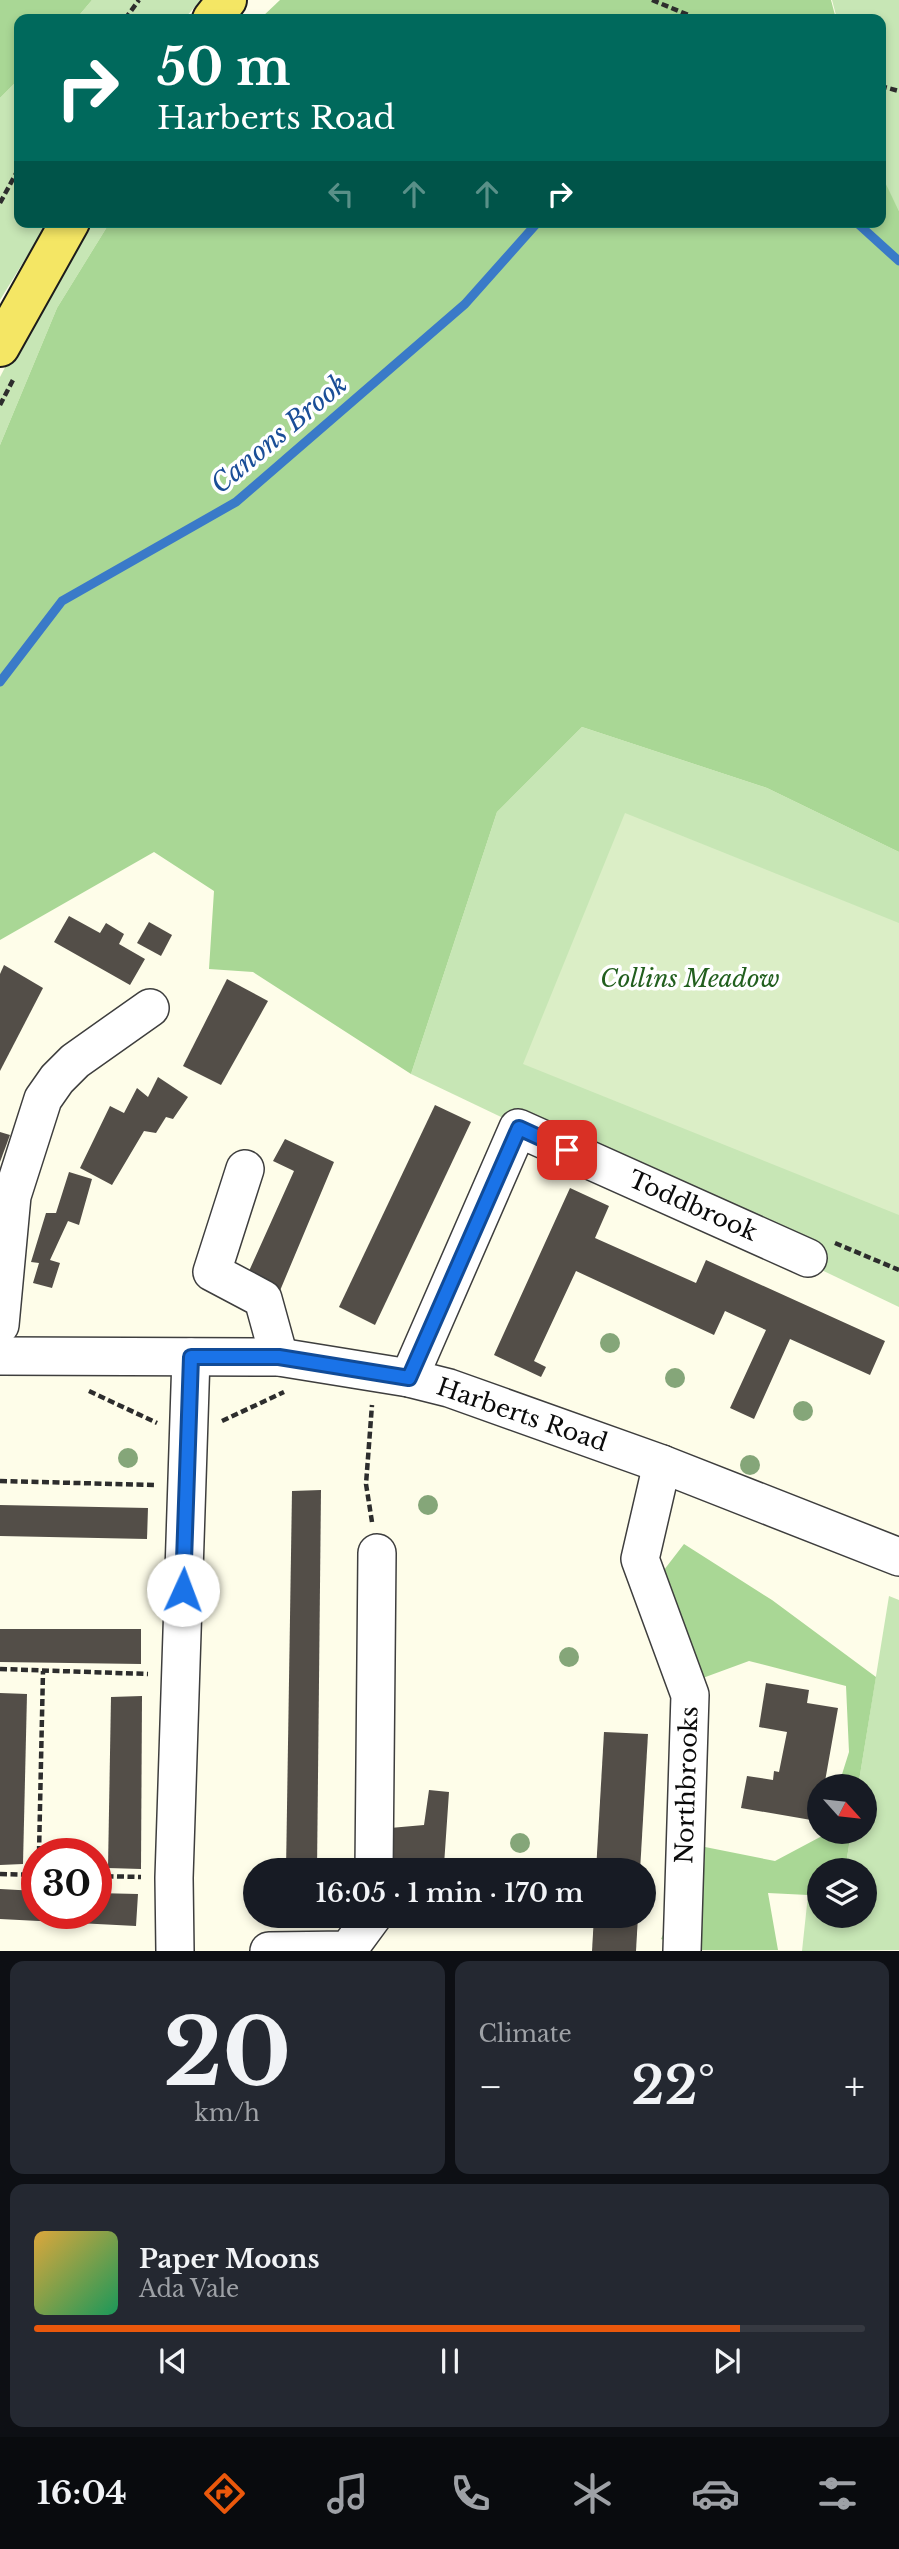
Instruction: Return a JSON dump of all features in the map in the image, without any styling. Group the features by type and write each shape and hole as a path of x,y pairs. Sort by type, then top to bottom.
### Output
{"main road":[{"path":"216,14 227,0"},
{"path":"0,347 67,228"}],"street":[{"path":"0,1325 12,1196 43,1100 57,1079 75,1061 150,1008"},
{"name":"Toddbrook","path":"392,1375 519,1128 808,1258"},
{"path":"245,1169 212,1272 263,1299 279,1357"},
{"name":"Harberts Road","path":"0,1356 279,1357 392,1375 449,1388 662,1464 899,1557"},
{"path":"175,1951 174,1878 191,1357"},
{"name":"Northbrooks","path":"662,1464 640,1559 690,1695 682,1951"},
{"path":"374,1858 377,1553"},
{"path":"270,1951 348,1950 364,1928"}],"path":[{"path":"652,0 686,14"},
{"path":"0,204 14,177"},
{"path":"808,1258 818,1235 899,1270"},
{"path":"366,1484 392,1375"},
{"path":"0,1481 187,1486"},
{"path":"0,1669 159,1675"},
{"path":"39,1838 43,1671"},
{"path":"0,1874 21,1875"},
{"path":"112,1876 174,1878"}],"green space":[{"path":"0,0 92,0 80,14 14,14 14,84 0,98"},
{"path":"92,0 201,0 188,14 80,14"},
{"path":"280,0 831,0 835,14 265,14"},
{"path":"832,0 899,0 899,211 886,186 886,14 836,14"},
{"path":"14,84 14,228 44,228 0,300 0,98"},
{"path":"886,184 899,211 899,852 767,788 582,727 497,812 411,1074 253,972 209,969 214,891 154,852 0,940 0,445 57,308 106,228 886,228"},
{"path":"86,228 106,228 57,308 0,445 0,377 51,279"},
{"name":"Collins Meadow","path":"582,727 767,788 899,852 899,1307 411,1074 497,812"},
{"path":"625,813 899,923 899,1215 523,1064"},
{"path":"684,1544 772,1600 876,1677 860,1774 842,1774 849,1752 846,1686 749,1661 700,1679 647,1592"},
{"path":"889,1596 899,1600 899,1950 802,1951 807,1904 807,1928 877,1928 877,1858 847,1858 849,1844 877,1844 877,1774 860,1774"},
{"path":"807,1844 849,1844 847,1858 807,1858 807,1895 768,1893 778,1950 690,1950 661,1939 705,1847 775,1861"}],"building":[{"path":"69,916 100,933 106,923 124,934 119,944 145,959 130,985 54,942"},
{"path":"149,922 172,935 161,956 137,943"},
{"path":"4,965 43,988 0,1071 0,974"},
{"path":"227,979 268,1001 221,1085 183,1066"},
{"path":"158,1077 188,1097 173,1119 166,1117 156,1133 144,1131 112,1185 80,1168 110,1106 124,1113 137,1088 148,1097"},
{"path":"435,1105 471,1122 375,1325 339,1307"},
{"path":"0,1132 10,1135 0,1162"},
{"path":"285,1139 334,1162 279,1293 245,1280 294,1171 273,1161"},
{"path":"69,1172 92,1179 79,1225 68,1221 50,1260 60,1263 52,1288 33,1283 39,1263 31,1262 46,1213 56,1213"},
{"path":"570,1188 609,1206 595,1238 696,1283 706,1260 885,1341 870,1375 790,1339 754,1419 730,1408 766,1330 725,1311 714,1335 576,1271 534,1361 546,1367 541,1377 494,1355"},
{"path":"321,1490 317,1858 286,1858 292,1491"},
{"path":"0,1505 148,1508 147,1539 0,1536"},
{"path":"0,1629 141,1629 141,1664 0,1662"},
{"path":"766,1683 809,1690 807,1703 838,1708 826,1774 807,1774 807,1819 741,1808 747,1776 773,1780 774,1771 779,1772 787,1732 759,1727"},
{"path":"0,1693 27,1694 21,1864 0,1865"},
{"path":"142,1696 141,1869 112,1868 112,1838 109,1838 111,1697"},
{"path":"604,1732 648,1734 641,1858 597,1858"},
{"path":"429,1790 449,1792 444,1858 385,1858 390,1828 424,1825"},
{"path":"0,1889 21,1890 21,1920 0,1919"},
{"path":"112,1893 138,1894 136,1926 112,1925"},
{"path":"593,1928 637,1928 636,1951 592,1951"}],"waterway":[{"name":"Canons Brook","path":"0,682 62,601 236,502 465,304 533,228"},
{"name":"Canons Brook","path":"863,228 899,261"}],"route":[{"path":"183,1590 191,1357 279,1357 409,1378 519,1128 567,1150"}]}
